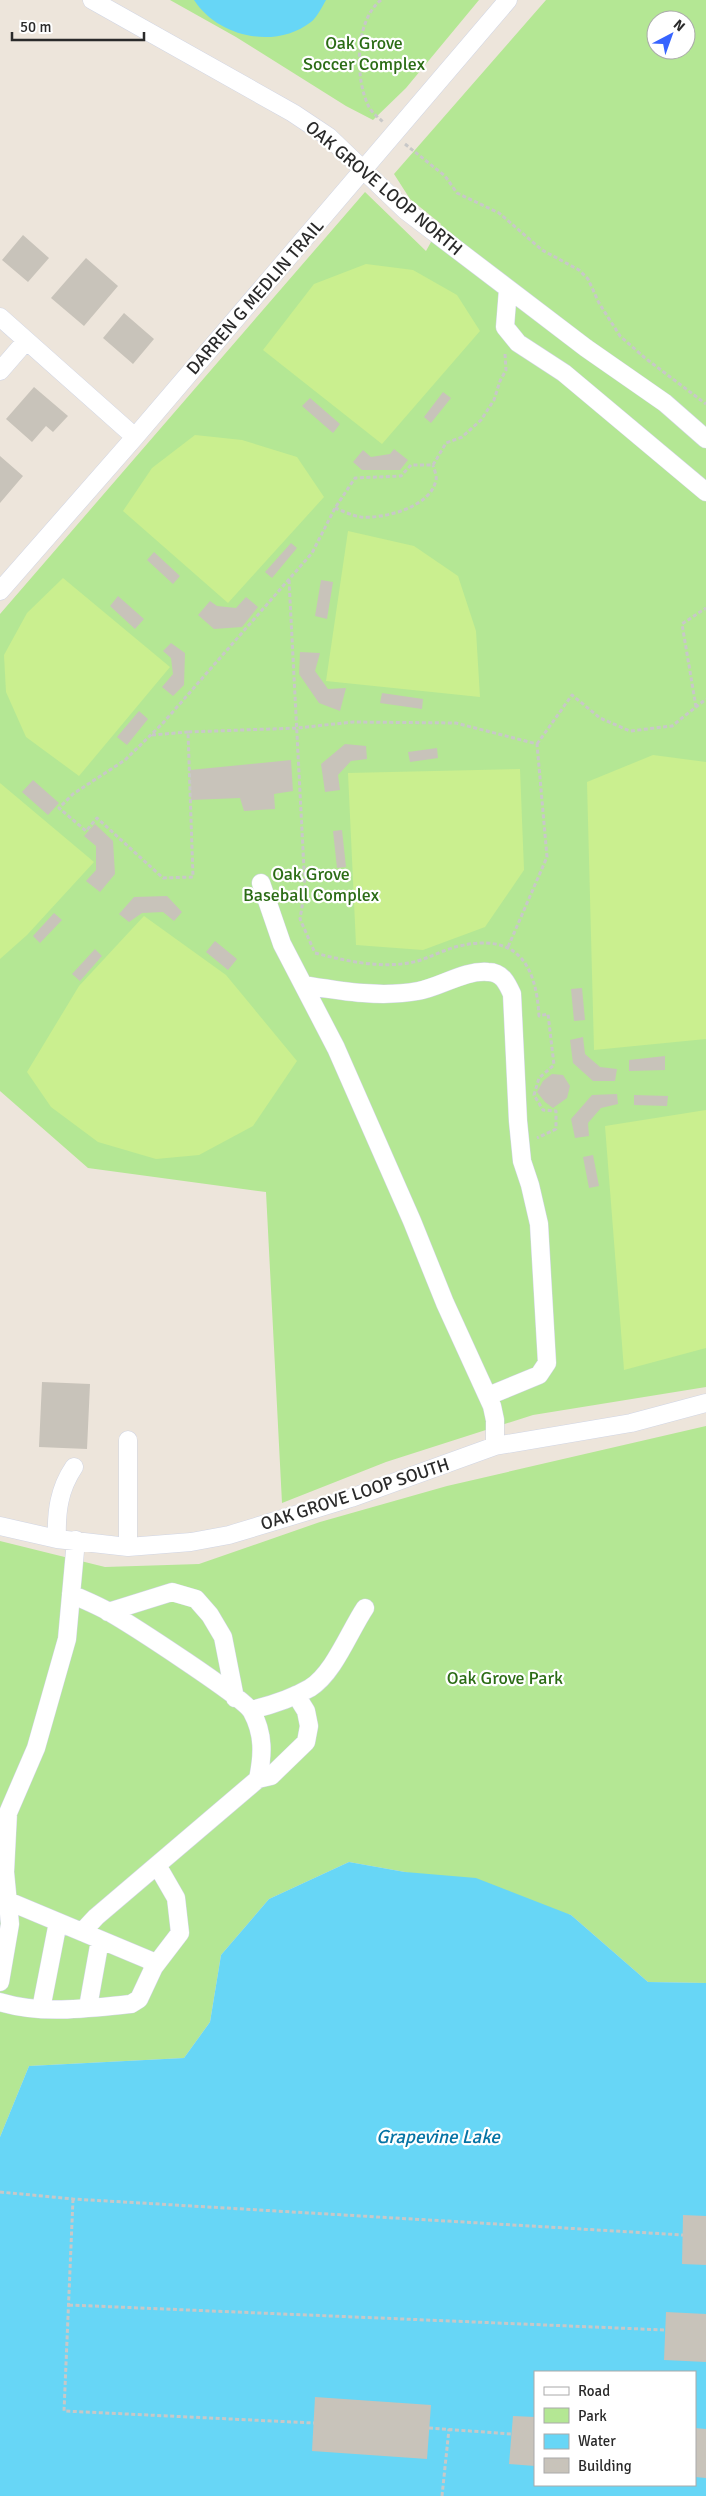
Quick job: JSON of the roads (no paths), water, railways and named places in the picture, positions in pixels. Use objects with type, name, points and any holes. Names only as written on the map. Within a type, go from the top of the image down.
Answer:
[{"type":"street","name":"OAK GROVE LOOP NORTH","points":[[92,0],[294,113],[329,137],[405,210],[586,348],[665,403],[706,439]]},
{"type":"street","name":"DARREN G MEDLIN TRAIL","points":[[0,592],[363,170],[400,139],[508,0]]},
{"type":"street","points":[[508,289],[505,327],[518,343],[564,373],[706,492]]},
{"type":"street","points":[[0,317],[135,437]]},
{"type":"street","points":[[0,371],[26,341]]},
{"type":"street","points":[[261,883],[282,944],[336,1048],[412,1221],[445,1303],[488,1396],[495,1420],[495,1446]]},
{"type":"street","points":[[304,985],[347,992],[386,994],[419,991],[473,973],[490,972],[504,978],[512,994],[518,1122],[522,1161],[530,1185],[538,1224],[547,1363],[539,1375],[488,1396]]},
{"type":"street","name":"OAK GROVE LOOP SOUTH","points":[[0,1526],[56,1538],[128,1547],[191,1542],[229,1535],[351,1498],[495,1446],[631,1423],[706,1403]]},
{"type":"street","points":[[128,1440],[128,1547]]},
{"type":"street","points":[[56,1538],[56,1512],[65,1480],[74,1467]]},
{"type":"street","points":[[1,1973],[6,1911],[3,1871],[4,1813],[38,1739],[67,1639],[76,1540]]},
{"type":"street","points":[[108,1612],[172,1592],[196,1599],[210,1615],[223,1637],[235,1698]]},
{"type":"street","points":[[71,1594],[108,1612],[251,1710],[260,1731],[262,1755],[258,1779]]},
{"type":"street","points":[[251,1710],[282,1702],[311,1687],[335,1661],[350,1631],[365,1608]]},
{"type":"street","points":[[82,1932],[96,1917],[258,1779],[270,1776],[306,1742],[309,1726],[306,1711],[296,1695]]},
{"type":"street","points":[[0,2002],[21,2008],[41,2009],[131,2004],[139,1999],[151,1964],[180,1933],[176,1898],[157,1865]]},
{"type":"street","points":[[6,1911],[58,1922],[151,1964]]},
{"type":"street","points":[[41,2009],[58,1922]]},
{"type":"street","points":[[88,2007],[100,1940]]},
{"type":"water","points":[[194,0],[326,0],[311,22],[297,31],[281,36],[264,37],[232,31],[204,13]]},
{"type":"water","name":"Grapevine Lake","points":[[349,1862],[405,1872],[476,1878],[571,1915],[648,1982],[706,1983],[706,2496],[0,2496],[0,2137],[29,2066],[184,2058],[210,2022],[221,1955],[269,1899]]},
{"type":"park label","name":"Oak Grove Soccer Complex","points":[[364,53]]},
{"type":"park label","name":"Oak Grove Baseball Complex","points":[[311,884]]},
{"type":"park label","name":"Oak Grove Park","points":[[505,1678]]}]
